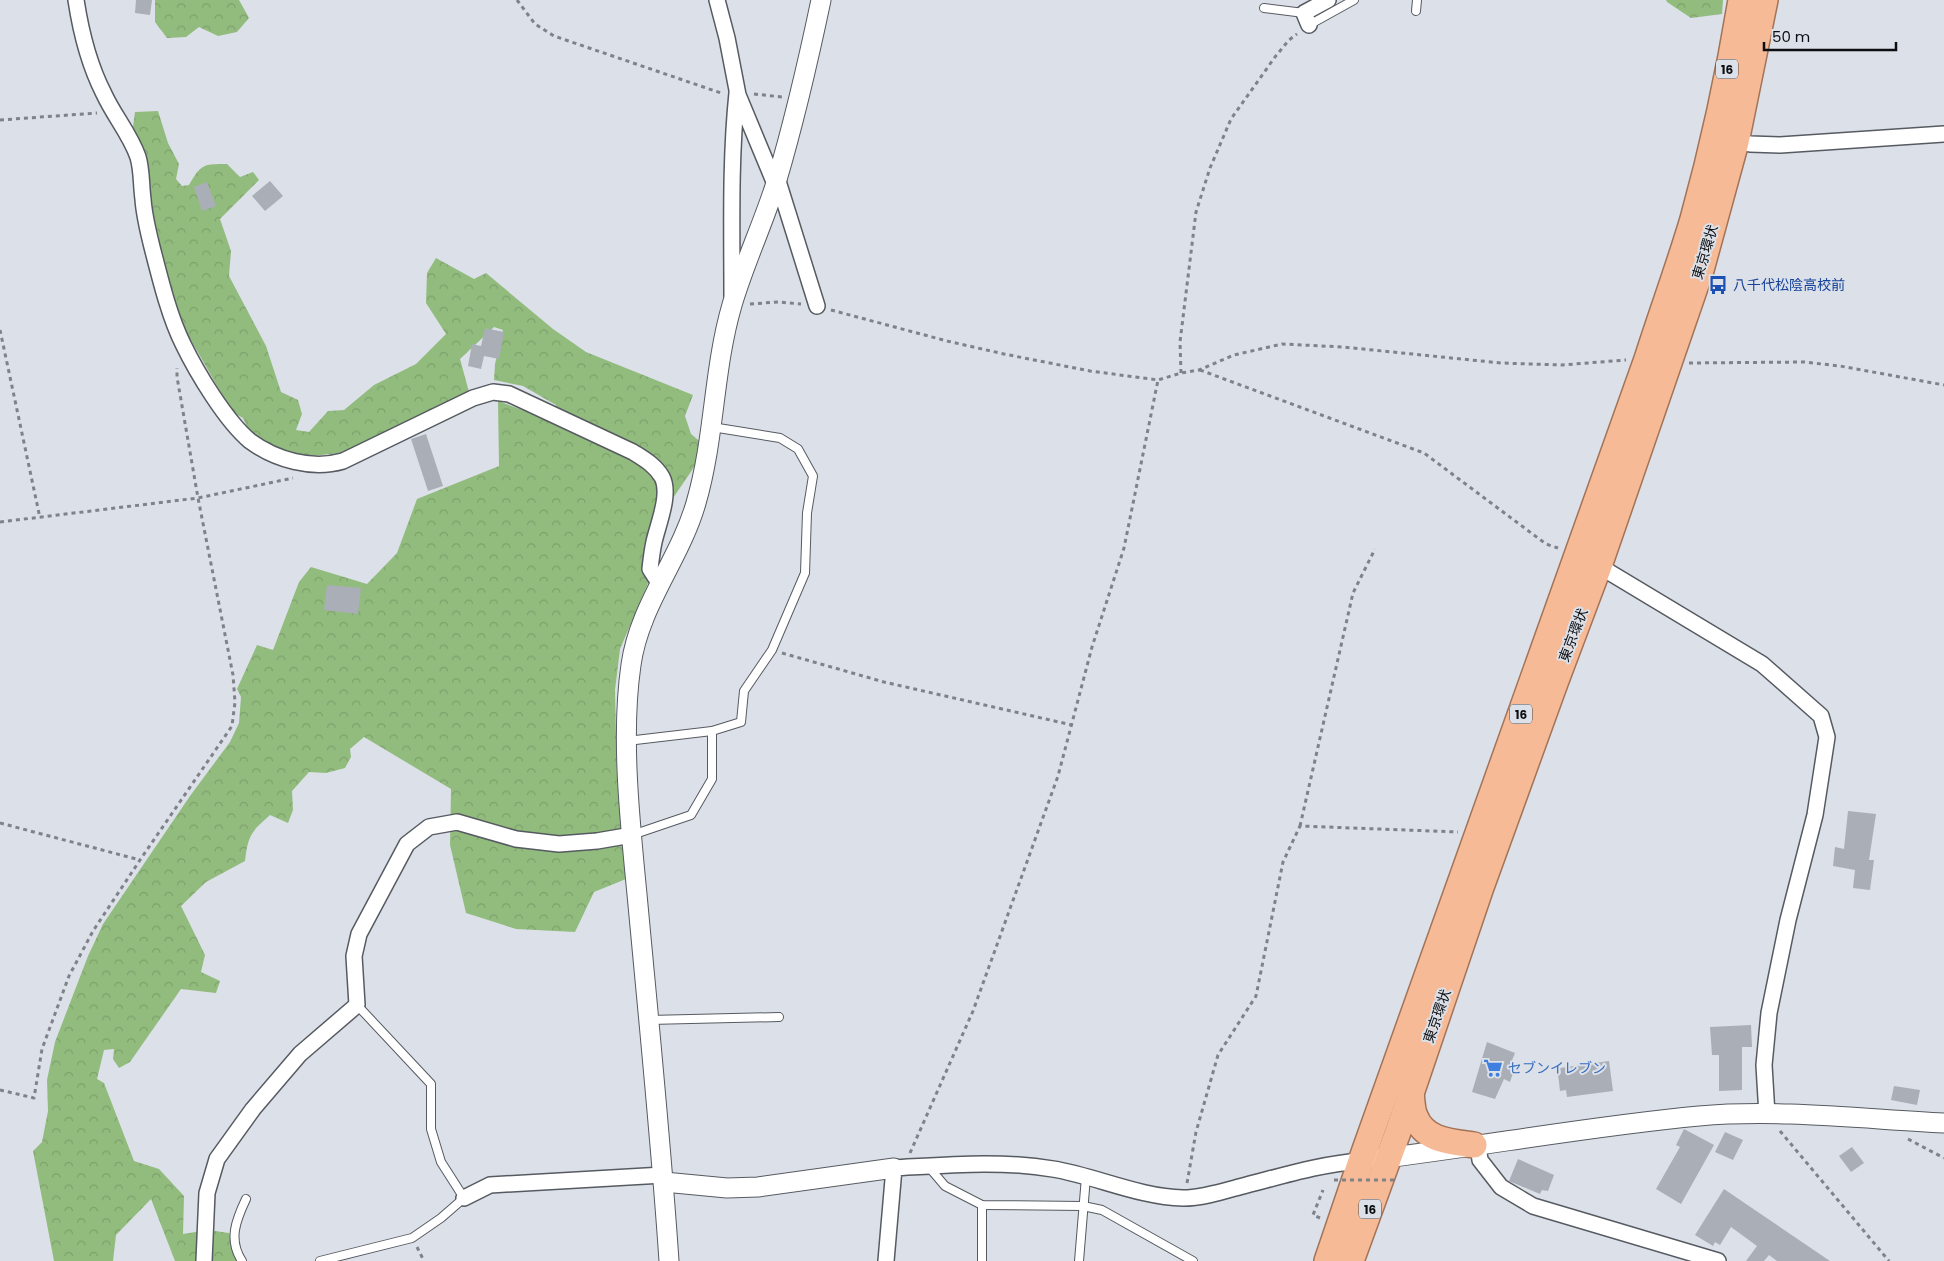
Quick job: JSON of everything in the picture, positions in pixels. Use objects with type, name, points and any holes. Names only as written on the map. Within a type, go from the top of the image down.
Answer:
[{"type":"highway","name":"東京環状","points":[[1725,140],[1741,0]]},
{"type":"highway","name":"東京環状","points":[[1352,1261],[1392,1169],[1411,1093],[1480,890],[1599,566],[1658,360],[1692,219],[1725,140],[1765,0]]},
{"type":"highway","name":"東京環状","points":[[1327,1261],[1578,555],[1658,360]]},
{"type":"highway","points":[[1411,1093],[1414,1116],[1421,1128],[1434,1138],[1476,1145]]},
{"type":"street","points":[[76,0],[90,61],[113,112],[132,142],[138,160],[144,210],[152,246],[183,344],[233,424],[250,441],[292,462],[317,465],[330,464],[343,461],[473,398],[493,392],[509,394],[633,452],[652,464],[663,478],[665,488],[650,569],[659,583]]},
{"type":"street","points":[[717,0],[727,38],[737,95],[776,181],[817,306]]},
{"type":"street","points":[[669,1261],[664,1178],[632,835],[626,722],[630,666],[635,643],[659,583],[681,543],[695,507],[704,474],[721,358],[732,306],[776,181],[800,98],[821,0]]},
{"type":"street","points":[[1307,19],[1328,0]]},
{"type":"street","points":[[732,306],[732,207],[737,95]]},
{"type":"street","points":[[1725,140],[1780,145],[1944,134]]},
{"type":"street","points":[[1578,555],[1762,664],[1821,716],[1827,737],[1815,815],[1788,920],[1769,1013],[1764,1064],[1767,1115]]},
{"type":"street","points":[[204,1261],[207,1193],[217,1159],[253,1109],[300,1054],[357,1005],[354,956],[359,934],[408,844],[429,828],[458,822],[516,839],[559,844],[597,841],[632,835]]},
{"type":"street","points":[[464,1198],[490,1185],[526,1181],[664,1178],[727,1188],[758,1187],[901,1168],[990,1164],[1054,1169],[1161,1196],[1184,1198],[1210,1194],[1325,1165],[1361,1161],[1392,1169],[1476,1145],[1700,1116],[1767,1115],[1944,1123]]},
{"type":"street","points":[[1476,1145],[1480,1160],[1501,1187],[1533,1206],[1718,1261]]},
{"type":"street","points":[[886,1261],[901,1168]]},
{"type":"lane","points":[[1264,8],[1307,19],[1354,0]]},
{"type":"lane","points":[[1416,11],[1417,0]]},
{"type":"lane","points":[[627,741],[712,731],[741,722],[744,691],[772,650],[805,573],[807,513],[813,476],[798,449],[780,438],[712,427]]},
{"type":"lane","points":[[632,835],[691,815],[712,779],[712,731]]},
{"type":"lane","points":[[320,1261],[412,1238],[464,1198],[441,1162],[431,1129],[431,1084],[357,1005]]},
{"type":"lane","points":[[649,1020],[779,1017]]},
{"type":"lane","points":[[928,1166],[944,1186],[982,1205],[1084,1206],[1102,1210],[1193,1261]]},
{"type":"lane","points":[[1079,1261],[1086,1177]]},
{"type":"lane","points":[[242,1261],[236,1252],[233,1238],[236,1219],[246,1199]]},
{"type":"lane","points":[[982,1205],[982,1261]]},
{"type":"path","points":[[517,0],[535,24],[554,36],[737,95],[800,98]]},
{"type":"path","points":[[1181,373],[1180,342],[1196,212],[1210,168],[1231,119],[1253,86],[1307,19]]},
{"type":"path","points":[[0,120],[113,112]]},
{"type":"path","points":[[732,306],[778,302],[817,306],[947,341],[1004,354],[1090,371],[1158,380],[1199,370],[1234,355],[1282,344],[1501,363],[1562,365],[1658,360],[1713,364],[1774,361],[1804,362],[1944,385]]},
{"type":"path","points":[[0,330],[40,518]]},
{"type":"path","points":[[0,1090],[34,1098],[42,1050],[69,976],[93,931],[232,726],[235,702],[233,675],[198,498],[177,377],[177,356],[183,344]]},
{"type":"path","points":[[1199,370],[1424,453],[1546,544],[1578,555]]},
{"type":"path","points":[[901,1168],[973,1011],[1058,776],[1092,647],[1124,548],[1158,380]]},
{"type":"path","points":[[0,522],[198,498],[302,476]]},
{"type":"path","points":[[1184,1198],[1196,1132],[1218,1056],[1256,996],[1284,862],[1300,826],[1353,593],[1375,549]]},
{"type":"path","points":[[772,650],[884,682],[1072,725]]},
{"type":"path","points":[[0,823],[140,860]]},
{"type":"path","points":[[1300,826],[1479,832]]},
{"type":"path","points":[[1767,1115],[1888,1261]]},
{"type":"path","points":[[1334,1180],[1392,1169]]},
{"type":"green space","points":[[155,0],[239,0],[249,18],[237,32],[218,36],[199,27],[186,37],[167,38],[155,22]]},
{"type":"green space","points":[[1666,0],[1723,0],[1722,14],[1691,18]]},
{"type":"green space","points":[[158,111],[168,143],[179,164],[176,179],[182,186],[189,185],[200,169],[213,164],[227,164],[240,177],[253,172],[259,180],[220,219],[231,251],[229,276],[266,346],[281,392],[298,400],[302,414],[296,430],[309,432],[328,411],[344,410],[374,385],[416,364],[446,334],[426,303],[427,273],[436,258],[474,279],[486,273],[553,329],[586,352],[693,395],[685,416],[691,434],[703,444],[699,460],[671,501],[664,533],[647,586],[620,649],[615,690],[617,777],[626,879],[594,892],[575,932],[516,929],[466,913],[450,845],[451,789],[364,737],[350,749],[351,757],[345,768],[326,773],[309,772],[292,791],[293,810],[288,823],[270,815],[258,826],[249,840],[245,861],[206,882],[181,906],[205,955],[201,972],[220,981],[216,993],[181,989],[130,1062],[119,1068],[113,1059],[114,1049],[104,1050],[97,1079],[104,1083],[134,1161],[159,1169],[184,1196],[183,1234],[208,1230],[229,1233],[236,1251],[236,1261],[175,1261],[151,1199],[116,1235],[113,1261],[54,1261],[33,1151],[42,1142],[48,1111],[47,1080],[55,1042],[88,956],[103,924],[190,796],[230,742],[239,723],[241,697],[237,689],[257,645],[273,650],[299,582],[311,567],[367,584],[397,553],[417,499],[499,466],[498,401],[553,421],[556,405],[523,386],[494,380],[495,364],[503,330],[494,327],[460,359],[469,392],[347,451],[290,458],[250,433],[243,418],[232,412],[184,328],[157,241],[149,197],[148,165],[133,127],[135,112]]},
{"type":"building","points":[[136,0],[152,0],[150,15],[135,13]]},
{"type":"building","points":[[270,181],[283,196],[265,211],[252,196]]},
{"type":"building","points":[[207,182],[216,206],[202,211],[194,187]]},
{"type":"building","points":[[485,328],[504,332],[499,359],[484,356],[481,369],[468,366],[472,344],[481,346]]},
{"type":"building","points":[[426,434],[443,486],[428,491],[411,439]]},
{"type":"building","points":[[327,585],[361,588],[358,614],[324,610]]},
{"type":"building","points":[[1848,811],[1876,814],[1869,860],[1874,860],[1870,890],[1853,888],[1855,870],[1833,866],[1835,847],[1844,849]]},
{"type":"building","points":[[1751,1025],[1752,1047],[1742,1047],[1742,1090],[1719,1091],[1719,1055],[1712,1055],[1710,1027]]},
{"type":"building","points":[[1487,1042],[1515,1053],[1510,1065],[1515,1067],[1510,1082],[1504,1079],[1495,1099],[1472,1092]]},
{"type":"building","points":[[1609,1061],[1613,1091],[1567,1097],[1566,1090],[1560,1091],[1558,1074],[1561,1073],[1560,1068]]},
{"type":"building","points":[[1894,1086],[1920,1090],[1917,1105],[1891,1100]]},
{"type":"building","points":[[1684,1129],[1714,1145],[1681,1204],[1656,1189],[1680,1147],[1676,1145]]},
{"type":"building","points":[[1725,1132],[1743,1140],[1733,1160],[1715,1152]]},
{"type":"building","points":[[1852,1147],[1864,1163],[1851,1172],[1839,1156]]},
{"type":"building","points":[[1518,1159],[1554,1175],[1548,1191],[1542,1190],[1540,1194],[1509,1181]]},
{"type":"building","points":[[1724,1189],[1830,1261],[1777,1261],[1769,1255],[1764,1261],[1746,1261],[1757,1246],[1731,1227],[1720,1245],[1715,1242],[1713,1246],[1695,1235]]},
{"type":"place","name":"八千代松陰高校前","points":[[1718,285]]},
{"type":"place","name":"セブンイレブン","points":[[1493,1068]]}]
